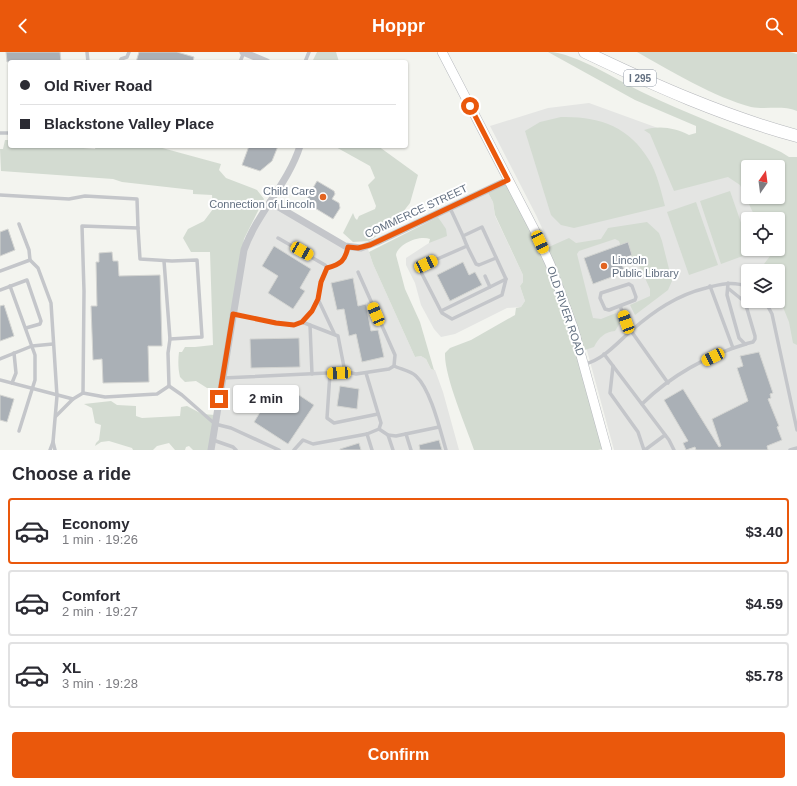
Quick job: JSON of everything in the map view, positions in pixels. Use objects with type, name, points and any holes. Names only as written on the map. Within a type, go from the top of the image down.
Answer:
[{"type":"highway","name":"I 295","points":[[585,52],[695,103],[758,125],[797,136]]},
{"type":"highway","points":[[695,103],[756,131],[797,144]]},
{"type":"main road","name":"OLD RIVER ROAD","points":[[442,52],[553,270],[568,311],[584,364],[607,450]]},
{"type":"street","points":[[244,52],[262,60]]},
{"type":"street","points":[[211,450],[222,378],[246,246],[295,160],[299,148]]},
{"type":"street","name":"COMMERCE STREET","points":[[348,247],[358,248],[370,245],[508,180]]},
{"type":"street","points":[[270,202],[333,240],[348,247]]},
{"type":"lane","points":[[121,60],[128,57],[129,52]]},
{"type":"lane","points":[[0,194],[69,200],[85,196],[138,199],[140,259],[196,260],[202,337],[170,339]]},
{"type":"lane","points":[[450,208],[476,264],[479,265],[496,258]]},
{"type":"lane","points":[[20,224],[29,250],[30,260],[38,268],[50,300],[57,396],[53,442],[50,450]]},
{"type":"lane","points":[[83,393],[84,291],[82,226],[138,228]]},
{"type":"lane","points":[[463,236],[482,227],[506,279],[502,295],[454,319],[445,316],[441,311],[422,274],[423,266],[467,246]]},
{"type":"lane","points":[[278,238],[325,265],[327,268]]},
{"type":"lane","points":[[327,268],[341,264],[345,258],[348,247]]},
{"type":"lane","points":[[0,271],[30,260]]},
{"type":"lane","points":[[164,260],[170,339],[168,353],[169,386]]},
{"type":"lane","points":[[233,314],[276,323],[294,325],[302,322],[312,311],[318,299],[321,282],[327,268]]},
{"type":"lane","points":[[358,272],[395,355],[394,366]]},
{"type":"lane","points":[[485,276],[490,287]]},
{"type":"lane","points":[[441,311],[506,279]]},
{"type":"lane","points":[[0,290],[27,280],[41,321],[40,324],[26,328]]},
{"type":"lane","points":[[584,364],[597,360],[631,331],[667,304],[710,286],[728,283],[741,286]]},
{"type":"lane","points":[[728,283],[729,289],[727,295],[739,338],[747,344]]},
{"type":"lane","points":[[630,284],[636,299],[620,306],[606,310],[600,294],[630,284]]},
{"type":"lane","points":[[10,286],[35,355],[35,380],[19,431]]},
{"type":"lane","points":[[710,286],[733,348]]},
{"type":"lane","points":[[642,404],[668,383],[698,364],[733,348],[753,342],[755,338],[746,303],[729,289]]},
{"type":"lane","points":[[318,299],[334,333],[338,336],[344,367],[348,372]]},
{"type":"lane","points":[[620,306],[631,331],[668,383]]},
{"type":"lane","points":[[769,308],[772,314],[797,430]]},
{"type":"lane","points":[[302,322],[334,333]]},
{"type":"lane","points":[[310,325],[312,374]]},
{"type":"lane","points":[[0,359],[32,346],[53,344]]},
{"type":"lane","points":[[12,384],[16,373],[14,353]]},
{"type":"lane","points":[[604,354],[665,435],[674,450]]},
{"type":"lane","points":[[613,365],[610,393],[638,432],[644,450],[665,435]]},
{"type":"lane","points":[[222,378],[348,372],[356,374],[389,369],[394,366]]},
{"type":"lane","points":[[394,366],[415,375],[420,382],[434,409],[446,450]]},
{"type":"lane","points":[[330,373],[327,418],[334,423],[378,414]]},
{"type":"lane","points":[[294,450],[303,440],[313,444],[367,434],[379,429],[381,423],[366,373]]},
{"type":"lane","points":[[0,380],[73,399]]},
{"type":"lane","points":[[56,416],[73,399],[83,393],[105,397],[157,394],[169,386]]},
{"type":"lane","points":[[169,386],[182,395],[215,424],[231,428],[279,450]]},
{"type":"lane","points":[[379,429],[388,435],[406,434],[439,427]]},
{"type":"lane","points":[[367,434],[372,450]]},
{"type":"lane","points":[[406,434],[411,450]]},
{"type":"lane","points":[[388,435],[393,450]]},
{"type":"lane","points":[[212,440],[233,447],[236,450]]},
{"type":"lane","points":[[53,442],[55,450]]},
{"type":"lane","points":[[790,450],[797,448]]},
{"type":"shaded area","points":[[317,52],[336,52],[338,60],[313,60]]},
{"type":"shaded area","points":[[548,52],[559,53],[584,62],[663,102],[781,152],[789,157],[797,157],[797,345],[793,343],[789,322],[783,308],[785,308],[785,264],[764,264],[770,256],[785,256],[785,212],[753,212],[749,204],[785,204],[785,160],[741,160],[741,187],[728,177],[674,191],[650,134],[644,130],[650,128],[667,128],[689,135],[696,133],[696,126],[635,100]]},
{"type":"shaded area","points":[[637,52],[790,52],[797,54],[797,111],[786,108],[757,108],[737,103],[693,83]]},
{"type":"shaded area","points":[[589,103],[669,132],[739,178],[741,182],[741,204],[756,204],[765,212],[741,212],[741,256],[785,256],[785,249],[797,249],[797,450],[614,450],[579,321],[560,267],[536,215],[490,126],[548,108]]},
{"type":"shaded area","points":[[561,117],[575,117],[600,121],[622,131],[632,139],[641,148],[652,165],[665,206],[574,228],[561,225],[551,215],[525,131],[540,122]]},
{"type":"shaded area","points":[[5,140],[8,140],[8,148],[162,148],[221,164],[219,170],[226,178],[257,190],[264,199],[244,239],[220,389],[207,388],[196,381],[185,382],[180,377],[178,364],[179,352],[182,352],[185,347],[213,345],[210,252],[191,252],[183,238],[188,229],[204,221],[213,209],[212,195],[193,194],[193,190],[122,182],[113,179],[1,171],[0,149],[3,149]]},
{"type":"shaded area","points":[[338,148],[381,148],[418,175],[410,203],[392,226],[369,241],[353,242],[343,233],[353,213],[357,220],[359,216],[375,209],[376,206],[368,185],[375,178],[370,166]]},
{"type":"shaded area","points":[[506,180],[542,250],[569,238],[576,243],[601,239],[608,228],[647,222],[659,233],[662,241],[672,281],[668,290],[635,315],[630,305],[650,296],[650,289],[639,265],[634,264],[633,261],[627,264],[619,241],[615,239],[579,251],[577,254],[593,318],[601,319],[616,313],[620,323],[615,331],[605,334],[600,338],[594,347],[579,352],[605,448],[598,450],[474,450],[456,401],[448,374],[445,353],[450,348],[471,340],[515,315],[516,308],[521,307],[525,301],[520,286],[523,282],[523,275],[495,215],[493,202],[487,191]]},
{"type":"shaded area","points":[[487,191],[493,202],[495,216],[523,275],[523,282],[520,286],[525,301],[521,307],[507,308],[455,334],[441,337],[434,329],[421,305],[415,283],[406,265],[406,258],[429,243],[441,222],[437,215]]},
{"type":"shaded area","points":[[730,191],[741,223],[741,256],[743,256],[721,264],[700,201]]},
{"type":"shaded area","points":[[696,202],[718,265],[689,275],[667,212]]},
{"type":"shaded area","points":[[269,204],[347,249],[367,246],[373,264],[415,357],[421,356],[426,359],[431,369],[435,370],[443,392],[459,450],[209,450],[245,246]]},
{"type":"shaded area","points":[[438,217],[446,229],[447,236],[429,243],[430,239],[415,239],[401,247],[396,255],[405,289],[420,322],[434,370],[431,369],[426,359],[421,356],[415,357],[369,252]]},
{"type":"shaded area","points":[[111,401],[117,405],[136,406],[136,416],[142,418],[180,416],[181,407],[187,406],[202,414],[215,415],[209,450],[193,450],[189,446],[186,447],[185,450],[175,450],[169,443],[157,446],[153,450],[133,450],[132,448],[109,441],[101,442],[95,446],[99,440],[101,425],[95,423],[92,408],[84,404]]},
{"type":"building","points":[[6,52],[60,52],[61,60],[8,60],[7,62]]},
{"type":"building","points":[[139,52],[177,52],[194,57],[193,60],[137,60]]},
{"type":"building","points":[[248,148],[277,148],[272,161],[260,171],[242,165]]},
{"type":"building","points":[[317,181],[334,191],[335,194],[332,199],[339,203],[340,208],[333,219],[305,202]]},
{"type":"building","points":[[8,229],[15,250],[0,256],[0,232]]},
{"type":"building","name":"Lincoln Public Library","points":[[628,242],[632,255],[620,260],[625,272],[593,284],[584,258]]},
{"type":"building","points":[[274,246],[311,269],[300,288],[305,291],[293,309],[268,293],[278,276],[262,266]]},
{"type":"building","points":[[112,252],[113,261],[118,261],[119,276],[160,275],[162,346],[148,346],[149,382],[103,383],[102,359],[93,360],[91,306],[97,306],[96,262],[99,262],[99,253]]},
{"type":"building","points":[[463,262],[469,275],[475,272],[482,285],[450,301],[437,275]]},
{"type":"building","points":[[353,278],[358,306],[366,304],[371,331],[378,330],[384,357],[362,362],[356,334],[349,336],[344,309],[337,310],[331,283]]},
{"type":"building","points":[[4,305],[14,336],[0,341],[0,306]]},
{"type":"building","points":[[299,338],[300,367],[251,368],[250,339]]},
{"type":"building","points":[[759,352],[773,393],[770,394],[771,398],[768,399],[779,426],[777,427],[782,440],[767,446],[768,450],[696,450],[695,447],[686,450],[683,443],[688,441],[664,400],[683,389],[719,447],[721,446],[712,419],[748,401],[737,368],[743,366],[740,356]]},
{"type":"building","points":[[340,386],[359,389],[357,409],[337,406]]},
{"type":"building","points":[[296,393],[314,405],[288,444],[254,422],[271,394],[287,405]]},
{"type":"building","points":[[0,395],[14,399],[7,422],[0,420]]},
{"type":"building","points":[[439,440],[442,450],[420,450],[419,445]]},
{"type":"building","points":[[359,443],[361,450],[340,450],[340,449]]},
{"type":"place","name":"Child Care Connection of Lincoln","points":[[323,197]]},
{"type":"place","name":"Lincoln Public Library","points":[[604,266]]},
{"type":"route","points":[[219,399],[233,314],[276,323],[294,325],[302,322],[312,311],[318,299],[321,282],[326,274],[327,268],[341,264],[345,258],[348,247],[358,248],[370,245],[508,180],[470,106]]}]
